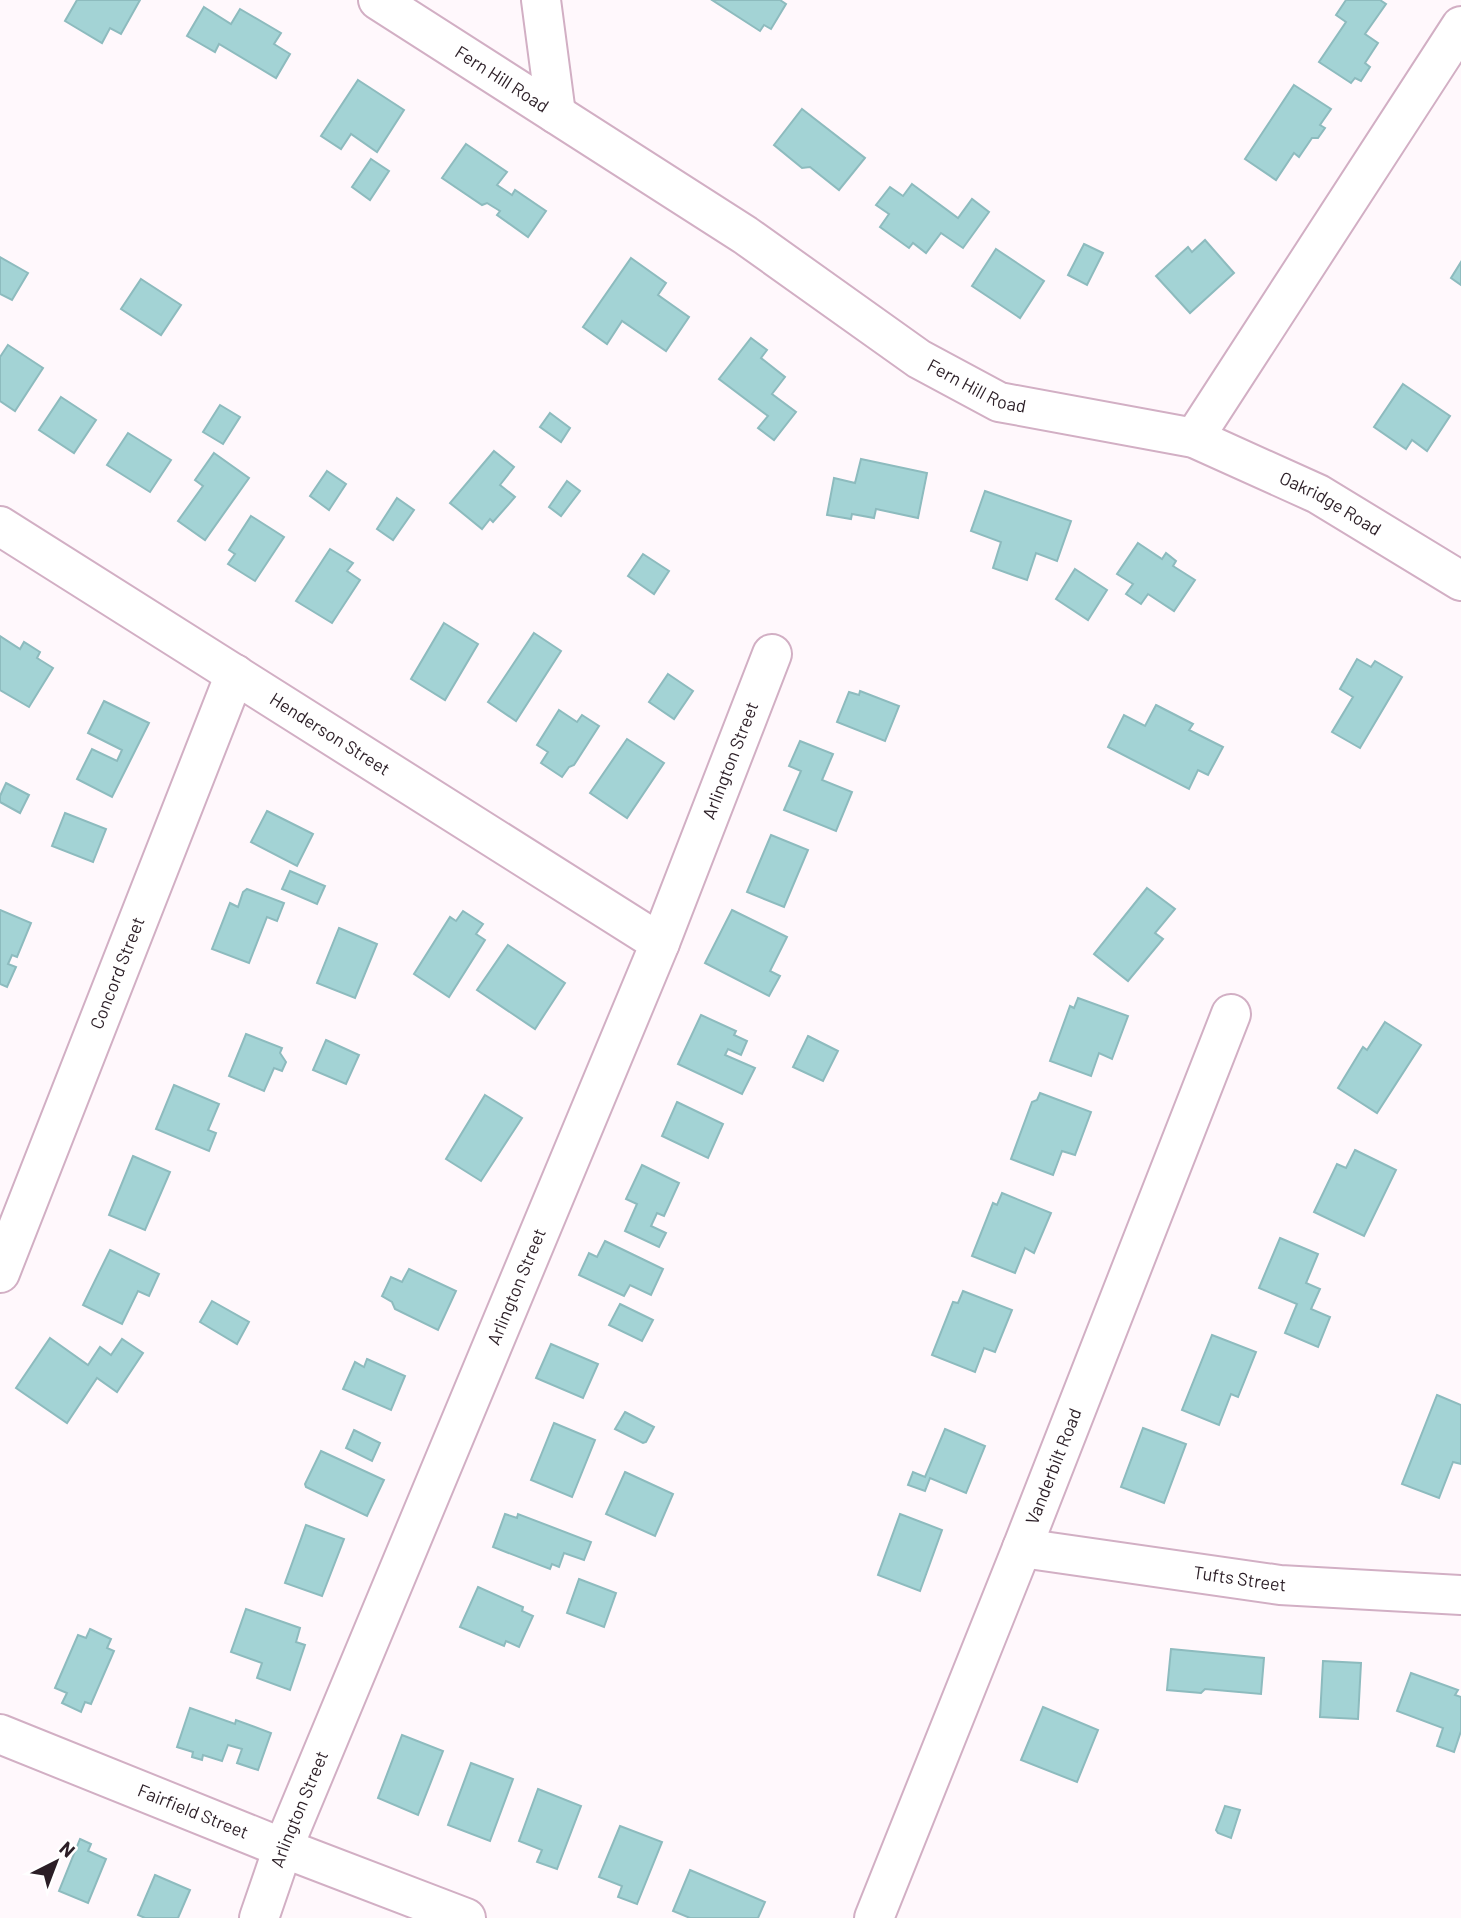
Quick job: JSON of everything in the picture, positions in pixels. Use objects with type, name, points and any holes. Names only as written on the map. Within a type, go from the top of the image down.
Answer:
[{"type":"street","name":"Fern Hill Road","points":[[378,0],[745,235],[919,359],[999,402],[1194,438]]},
{"type":"street","points":[[541,0],[556,114]]},
{"type":"street","points":[[1194,438],[1461,26]]},
{"type":"street","name":"Oakridge Road","points":[[1194,438],[1318,494],[1461,581]]},
{"type":"street","name":"Henderson Street","points":[[0,526],[660,943]]},
{"type":"street","name":"Arlington Street","points":[[259,1918],[283,1848],[660,943],[772,654]]},
{"type":"street","name":"Concord Street","points":[[0,1273],[235,674]]},
{"type":"street","name":"Vanderbilt Road","points":[[874,1918],[1231,1014]]},
{"type":"street","name":"Tufts Street","points":[[1022,1548],[1280,1585],[1461,1595]]},
{"type":"street","name":"Fairfield Street","points":[[0,1734],[466,1918]]},
{"type":"building","points":[[77,0],[140,0],[121,34],[110,28],[102,43],[65,21]]},
{"type":"building","points":[[712,0],[780,0],[786,4],[771,29],[764,25],[760,31]]},
{"type":"building","points":[[1346,0],[1380,0],[1386,4],[1365,34],[1378,43],[1365,63],[1370,67],[1361,81],[1355,78],[1351,83],[1319,62],[1346,22],[1336,15]]},
{"type":"building","points":[[204,7],[231,24],[240,9],[281,33],[274,44],[290,54],[276,78],[219,44],[215,52],[187,36]]},
{"type":"building","points":[[358,80],[404,110],[377,152],[351,134],[341,149],[321,136]]},
{"type":"building","points":[[1294,85],[1331,109],[1320,125],[1325,128],[1318,138],[1312,138],[1299,157],[1294,153],[1276,180],[1245,159]]},
{"type":"building","points":[[802,109],[865,158],[839,190],[810,167],[802,168],[774,145]]},
{"type":"building","points":[[466,144],[507,172],[497,185],[512,195],[515,190],[546,211],[528,237],[497,215],[500,211],[487,203],[482,205],[442,178]]},
{"type":"building","points":[[371,159],[389,171],[370,200],[352,187]]},
{"type":"building","points":[[912,184],[958,218],[972,199],[989,212],[963,248],[941,233],[926,253],[913,243],[909,248],[880,227],[889,214],[876,205],[890,187],[903,196]]},
{"type":"building","points":[[1205,240],[1234,273],[1190,313],[1156,276],[1188,247],[1192,252]]},
{"type":"building","points":[[1084,244],[1103,253],[1087,285],[1068,275]]},
{"type":"building","points":[[996,249],[1044,281],[1020,318],[972,286]]},
{"type":"building","points":[[0,257],[28,273],[12,300],[0,294]]},
{"type":"building","points":[[631,258],[666,283],[658,295],[689,317],[666,351],[622,321],[607,344],[583,327]]},
{"type":"building","points":[[1461,262],[1461,285],[1451,278]]},
{"type":"building","points":[[141,279],[181,305],[161,335],[121,309]]},
{"type":"building","points":[[751,338],[767,350],[761,358],[785,377],[772,394],[796,412],[774,440],[758,428],[768,416],[719,379]]},
{"type":"building","points":[[8,345],[43,368],[15,411],[0,401],[0,357]]},
{"type":"building","points":[[1403,384],[1450,416],[1427,451],[1412,440],[1406,449],[1374,427]]},
{"type":"building","points":[[61,397],[96,420],[74,453],[39,430]]},
{"type":"building","points":[[220,405],[240,417],[223,444],[203,432]]},
{"type":"building","points":[[550,413],[570,428],[561,442],[540,427]]},
{"type":"building","points":[[128,433],[171,460],[150,492],[107,465]]},
{"type":"building","points":[[494,451],[514,467],[500,485],[515,497],[493,522],[490,519],[482,529],[450,503]]},
{"type":"building","points":[[214,453],[249,478],[205,540],[178,521],[203,486],[195,480]]},
{"type":"building","points":[[861,459],[927,473],[918,518],[876,509],[874,518],[852,514],[851,519],[827,515],[834,478],[855,483]]},
{"type":"building","points":[[327,471],[346,484],[329,510],[310,496]]},
{"type":"building","points":[[567,481],[580,491],[561,516],[549,507]]},
{"type":"building","points":[[985,491],[1071,521],[1057,561],[1036,553],[1027,580],[993,568],[1001,542],[971,531]]},
{"type":"building","points":[[397,498],[414,510],[393,540],[377,529]]},
{"type":"building","points":[[251,516],[284,537],[255,581],[228,564],[235,554],[229,550]]},
{"type":"building","points":[[1138,543],[1162,559],[1166,553],[1176,561],[1173,566],[1195,580],[1174,611],[1148,594],[1141,604],[1126,594],[1133,584],[1117,574]]},
{"type":"building","points":[[330,549],[353,563],[347,571],[360,580],[332,623],[296,601]]},
{"type":"building","points":[[643,554],[669,571],[654,594],[628,576]]},
{"type":"building","points":[[1075,569],[1107,590],[1088,620],[1056,599]]},
{"type":"building","points":[[444,623],[478,644],[445,700],[411,679]]},
{"type":"building","points":[[534,633],[561,651],[516,721],[488,702]]},
{"type":"building","points":[[0,636],[20,649],[24,642],[40,652],[37,658],[53,668],[29,707],[0,690]]},
{"type":"building","points":[[1357,659],[1371,667],[1375,661],[1402,677],[1360,748],[1332,732],[1353,697],[1340,689]]},
{"type":"building","points":[[668,674],[693,691],[674,719],[649,702]]},
{"type":"building","points":[[860,691],[899,706],[885,741],[837,722],[849,692],[859,695]]},
{"type":"building","points":[[104,701],[149,723],[112,797],[77,779],[92,749],[117,761],[122,750],[88,733]]},
{"type":"building","points":[[1156,705],[1193,724],[1189,730],[1223,747],[1208,775],[1198,770],[1189,789],[1108,747],[1124,715],[1145,726]]},
{"type":"building","points":[[559,710],[577,722],[582,715],[599,726],[574,765],[569,767],[562,777],[541,763],[548,752],[537,745]]},
{"type":"building","points":[[627,739],[664,763],[627,818],[590,793]]},
{"type":"building","points":[[800,741],[833,754],[822,780],[852,792],[836,831],[784,810],[801,771],[789,766]]},
{"type":"building","points":[[6,783],[29,795],[20,813],[0,802]]},
{"type":"building","points":[[267,811],[313,834],[297,866],[251,842]]},
{"type":"building","points":[[65,813],[106,829],[93,862],[52,846]]},
{"type":"building","points":[[771,835],[808,850],[784,907],[747,892]]},
{"type":"building","points":[[290,871],[325,886],[317,904],[282,889]]},
{"type":"building","points":[[1147,888],[1175,909],[1155,933],[1163,939],[1128,981],[1094,954]]},
{"type":"building","points":[[247,889],[284,903],[277,921],[267,917],[249,963],[212,949],[230,903],[238,907],[243,892]]},
{"type":"building","points":[[0,910],[31,923],[17,957],[12,955],[8,964],[16,967],[7,987],[0,984]]},
{"type":"building","points":[[732,910],[787,937],[770,971],[780,976],[769,996],[705,963]]},
{"type":"building","points":[[463,911],[483,924],[476,934],[485,940],[449,997],[414,974],[450,917],[456,921]]},
{"type":"building","points":[[339,928],[377,944],[355,998],[317,983]]},
{"type":"building","points":[[508,945],[565,983],[535,1029],[477,990]]},
{"type":"building","points":[[1078,998],[1128,1016],[1112,1059],[1099,1053],[1091,1076],[1050,1061],[1070,1006],[1074,1008]]},
{"type":"building","points":[[701,1015],[736,1031],[734,1035],[747,1041],[741,1055],[728,1049],[725,1055],[755,1068],[742,1094],[678,1064]]},
{"type":"building","points":[[1385,1022],[1421,1045],[1377,1113],[1338,1088],[1363,1047],[1367,1050]]},
{"type":"building","points":[[246,1034],[282,1048],[280,1053],[286,1062],[282,1071],[274,1068],[264,1091],[229,1076]]},
{"type":"building","points":[[808,1036],[838,1051],[823,1081],[793,1067]]},
{"type":"building","points":[[326,1040],[359,1055],[346,1084],[313,1070]]},
{"type":"building","points":[[174,1085],[219,1104],[208,1130],[216,1133],[209,1151],[156,1129]]},
{"type":"building","points":[[1040,1093],[1091,1112],[1075,1155],[1062,1151],[1053,1175],[1011,1159],[1032,1102],[1037,1100]]},
{"type":"building","points":[[485,1095],[522,1118],[481,1181],[446,1159]]},
{"type":"building","points":[[677,1102],[723,1124],[708,1158],[662,1136]]},
{"type":"building","points":[[1355,1150],[1396,1170],[1364,1236],[1314,1212],[1337,1164],[1346,1168]]},
{"type":"building","points":[[133,1156],[170,1172],[145,1230],[109,1215]]},
{"type":"building","points":[[642,1165],[679,1183],[664,1216],[657,1213],[651,1226],[666,1233],[659,1247],[625,1231],[637,1204],[626,1199]]},
{"type":"building","points":[[1002,1193],[1051,1213],[1034,1253],[1025,1248],[1015,1273],[972,1256],[993,1203],[997,1205]]},
{"type":"building","points":[[1280,1238],[1318,1254],[1306,1283],[1320,1289],[1311,1309],[1330,1317],[1318,1347],[1285,1333],[1297,1304],[1259,1288]]},
{"type":"building","points":[[605,1241],[663,1269],[651,1295],[630,1285],[624,1296],[579,1275],[589,1253],[597,1257]]},
{"type":"building","points":[[110,1250],[159,1274],[149,1296],[138,1291],[122,1324],[83,1305]]},
{"type":"building","points":[[409,1269],[456,1291],[438,1330],[395,1309],[392,1302],[382,1296],[391,1277],[402,1282]]},
{"type":"building","points":[[963,1291],[1012,1310],[995,1352],[984,1348],[975,1372],[932,1355],[953,1302],[958,1303]]},
{"type":"building","points":[[212,1301],[249,1322],[237,1344],[200,1322]]},
{"type":"building","points":[[620,1304],[653,1320],[642,1341],[609,1325]]},
{"type":"building","points":[[1212,1335],[1256,1352],[1238,1397],[1231,1394],[1219,1425],[1182,1410]]},
{"type":"building","points":[[50,1338],[88,1365],[100,1347],[111,1355],[122,1339],[143,1353],[117,1392],[97,1378],[67,1423],[16,1388]]},
{"type":"building","points":[[551,1344],[598,1364],[583,1398],[536,1378]]},
{"type":"building","points":[[367,1359],[405,1376],[391,1410],[343,1389],[355,1362],[364,1367]]},
{"type":"building","points":[[1437,1395],[1461,1405],[1461,1464],[1453,1462],[1439,1498],[1402,1484]]},
{"type":"building","points":[[625,1412],[654,1427],[646,1442],[615,1429]]},
{"type":"building","points":[[554,1423],[595,1440],[572,1497],[531,1480]]},
{"type":"building","points":[[1143,1428],[1186,1444],[1164,1503],[1121,1487]]},
{"type":"building","points":[[945,1429],[985,1446],[966,1493],[930,1478],[925,1491],[908,1485],[913,1472],[925,1477]]},
{"type":"building","points":[[354,1430],[380,1443],[372,1461],[346,1448]]},
{"type":"building","points":[[321,1451],[384,1480],[367,1516],[306,1487]]},
{"type":"building","points":[[625,1472],[673,1494],[655,1536],[606,1514]]},
{"type":"building","points":[[505,1514],[517,1518],[518,1514],[591,1542],[584,1560],[564,1553],[559,1567],[552,1564],[550,1569],[493,1547]]},
{"type":"building","points":[[900,1514],[942,1530],[920,1591],[878,1575]]},
{"type":"building","points":[[306,1525],[344,1539],[322,1596],[285,1583]]},
{"type":"building","points":[[579,1579],[616,1593],[604,1627],[567,1613]]},
{"type":"building","points":[[478,1587],[523,1607],[522,1611],[533,1616],[519,1647],[506,1641],[504,1646],[460,1627]]},
{"type":"building","points":[[246,1609],[300,1628],[296,1642],[305,1645],[290,1690],[257,1678],[262,1663],[231,1652]]},
{"type":"building","points":[[90,1629],[111,1639],[107,1648],[114,1651],[91,1704],[85,1702],[81,1712],[62,1703],[67,1693],[55,1688],[78,1635],[86,1638]]},
{"type":"building","points":[[1171,1649],[1264,1658],[1261,1694],[1205,1689],[1201,1693],[1167,1690]]},
{"type":"building","points":[[1323,1661],[1361,1663],[1358,1719],[1320,1717]]},
{"type":"building","points":[[1411,1673],[1458,1690],[1455,1695],[1461,1697],[1461,1731],[1454,1752],[1437,1746],[1443,1728],[1397,1711]]},
{"type":"building","points":[[1043,1707],[1098,1730],[1077,1782],[1021,1760]]},
{"type":"building","points":[[190,1708],[271,1733],[258,1770],[237,1763],[242,1749],[228,1745],[222,1761],[203,1755],[202,1760],[192,1757],[193,1752],[177,1747]]},
{"type":"building","points":[[402,1735],[443,1751],[418,1815],[378,1798]]},
{"type":"building","points":[[471,1763],[513,1779],[490,1841],[448,1825]]},
{"type":"building","points":[[538,1789],[581,1806],[557,1869],[537,1862],[542,1850],[519,1841]]},
{"type":"building","points":[[1225,1806],[1240,1810],[1231,1838],[1216,1830]]},
{"type":"building","points":[[620,1826],[662,1842],[637,1904],[618,1897],[622,1886],[599,1877]]},
{"type":"building","points":[[80,1839],[91,1844],[88,1851],[106,1859],[88,1903],[59,1891]]},
{"type":"building","points":[[690,1870],[765,1902],[758,1918],[690,1918],[673,1911]]},
{"type":"building","points":[[155,1875],[190,1890],[178,1918],[145,1918],[138,1915]]}]
